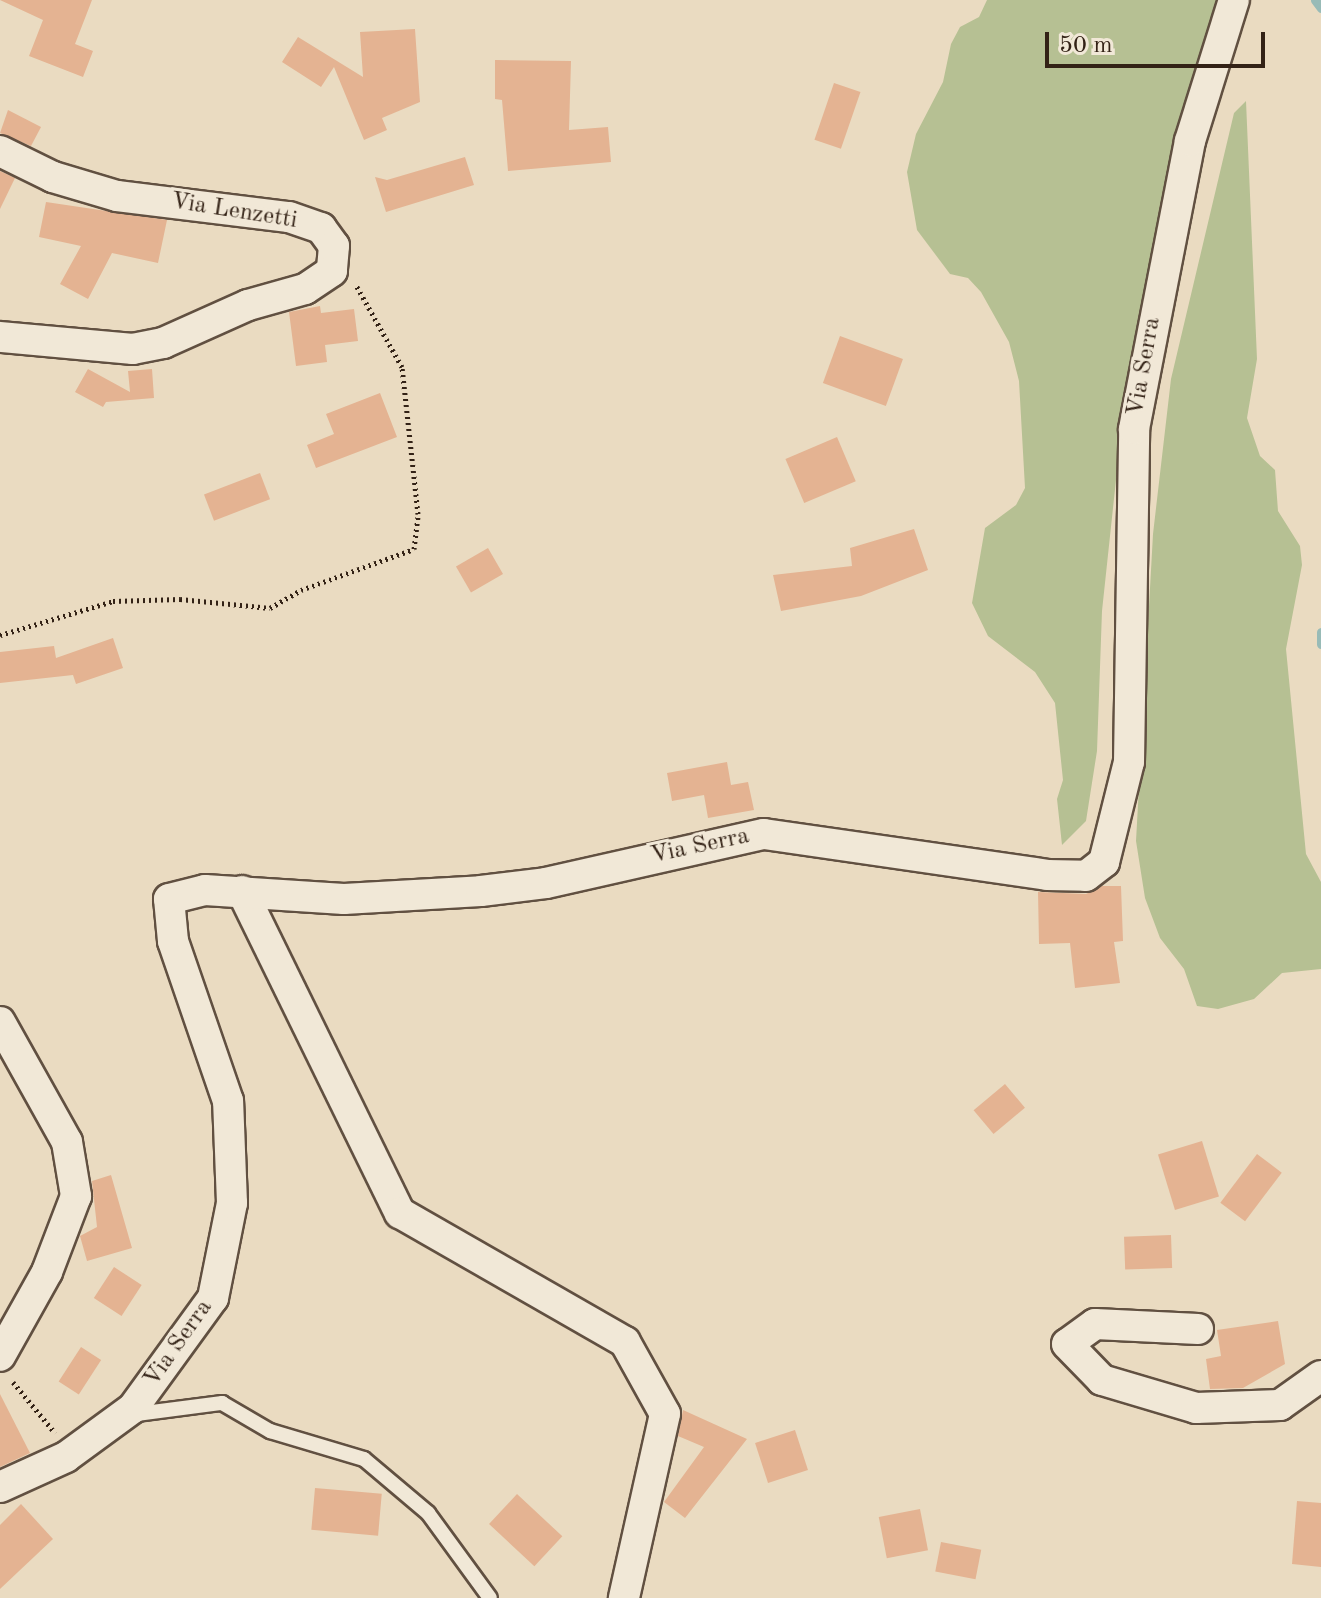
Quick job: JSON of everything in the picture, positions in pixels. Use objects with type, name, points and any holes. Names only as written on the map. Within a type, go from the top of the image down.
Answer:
[{"type":"street","name":"Via Serra","points":[[0,1487],[66,1457],[125,1415],[213,1298],[232,1203],[228,1101],[173,941],[169,899],[181,892],[242,891],[344,899],[481,891],[546,883],[764,834],[1047,875],[1086,876],[1104,862],[1129,762],[1134,429],[1190,141],[1234,0]]},
{"type":"street","name":"Via Lenzetti","points":[[0,151],[53,177],[117,196],[289,217],[321,228],[334,246]]},
{"type":"street","points":[[0,337],[133,349],[163,343],[248,305],[305,289],[332,271],[334,246]]},
{"type":"street","points":[[242,891],[400,1213],[625,1342],[665,1414],[624,1598]]},
{"type":"street","points":[[0,1022],[67,1142],[76,1196],[5,1368]]},
{"type":"street","points":[[1198,1329],[1095,1324],[1067,1344],[1102,1380],[1196,1408],[1280,1405],[1321,1376]]},
{"type":"lane","points":[[125,1415],[222,1403],[270,1431],[364,1459],[428,1513],[490,1598]]},
{"type":"path","points":[[0,635],[113,601],[180,599],[270,608],[301,590],[414,549],[418,514],[402,367],[334,246]]},
{"type":"path","points":[[5,1368],[56,1434]]},
{"type":"green space","points":[[987,0],[1225,0],[1124,405],[1102,611],[1097,751],[1086,821],[1062,845],[1057,799],[1063,780],[1055,703],[1035,672],[988,636],[972,603],[985,528],[1016,505],[1025,488],[1019,381],[1009,342],[981,292],[968,278],[950,274],[917,230],[907,172],[916,134],[943,82],[951,44],[960,27],[979,17]]},
{"type":"green space","points":[[1246,101],[1257,359],[1247,418],[1260,456],[1275,470],[1278,511],[1300,546],[1302,565],[1286,649],[1306,854],[1321,882],[1321,969],[1282,973],[1254,999],[1218,1009],[1197,1006],[1184,969],[1160,938],[1145,898],[1136,841],[1153,534],[1171,379],[1234,113]]},
{"type":"building","points":[[0,0],[92,0],[75,44],[93,51],[83,77],[29,56],[43,20]]},
{"type":"building","points":[[415,29],[420,102],[382,118],[387,130],[364,140],[334,67],[321,87],[282,62],[298,37],[363,77],[360,32]]},
{"type":"building","points":[[495,60],[571,61],[569,130],[608,127],[611,162],[508,171],[502,100],[495,99]]},
{"type":"building","points":[[834,83],[860,92],[841,149],[814,140]]},
{"type":"building","points":[[8,110],[41,127],[31,146],[0,133]]},
{"type":"building","points":[[465,157],[474,185],[386,212],[375,177],[387,180]]},
{"type":"building","points":[[0,171],[15,178],[0,209]]},
{"type":"building","points":[[46,202],[167,220],[158,263],[112,253],[88,299],[60,284],[81,246],[39,237]]},
{"type":"building","points":[[320,306],[321,313],[354,309],[358,341],[325,345],[327,362],[296,366],[289,312]]},
{"type":"building","points":[[840,336],[903,359],[886,406],[823,383]]},
{"type":"building","points":[[88,369],[130,392],[128,371],[152,369],[154,398],[106,402],[103,407],[75,392]]},
{"type":"building","points":[[380,393],[397,437],[316,468],[307,445],[334,434],[326,414]]},
{"type":"building","points":[[837,437],[856,481],[804,503],[785,459]]},
{"type":"building","points":[[260,473],[270,499],[214,521],[204,495]]},
{"type":"building","points":[[914,529],[928,570],[861,596],[781,611],[773,575],[852,566],[850,548]]},
{"type":"building","points":[[488,548],[503,574],[471,592],[456,566]]},
{"type":"building","points":[[113,638],[123,668],[76,684],[73,675],[0,683],[0,652],[54,646],[56,658]]},
{"type":"building","points":[[727,762],[731,785],[748,782],[754,810],[708,818],[704,795],[672,801],[667,773]]},
{"type":"building","points":[[1102,886],[1121,886],[1123,941],[1114,942],[1120,983],[1075,988],[1070,943],[1039,944],[1038,892],[1086,894]]},
{"type":"building","points":[[1005,1084],[1025,1108],[994,1134],[974,1110]]},
{"type":"building","points":[[1202,1141],[1219,1196],[1175,1210],[1158,1154]]},
{"type":"building","points":[[1257,1154],[1282,1173],[1245,1221],[1220,1203]]},
{"type":"building","points":[[111,1175],[132,1248],[87,1261],[80,1236],[97,1227],[92,1181]]},
{"type":"building","points":[[1171,1235],[1172,1268],[1125,1270],[1124,1237]]},
{"type":"building","points":[[114,1267],[142,1285],[122,1316],[94,1298]]},
{"type":"building","points":[[1278,1321],[1285,1364],[1243,1388],[1210,1389],[1206,1359],[1221,1356],[1217,1330]]},
{"type":"building","points":[[81,1347],[101,1360],[79,1394],[59,1381]]},
{"type":"building","points":[[0,1394],[30,1453],[0,1467]]},
{"type":"building","points":[[683,1410],[747,1439],[685,1518],[664,1502],[704,1447],[678,1436]]},
{"type":"building","points":[[795,1430],[808,1470],[768,1483],[755,1443]]},
{"type":"building","points":[[315,1488],[382,1494],[378,1536],[311,1530]]},
{"type":"building","points":[[517,1494],[562,1536],[534,1566],[489,1524]]},
{"type":"building","points":[[1297,1501],[1321,1503],[1321,1567],[1292,1564]]},
{"type":"building","points":[[21,1504],[53,1539],[0,1589],[0,1525]]},
{"type":"building","points":[[920,1509],[928,1550],[887,1558],[879,1517]]},
{"type":"building","points":[[941,1542],[981,1550],[976,1579],[935,1571]]},
{"type":"waterway","points":[[1315,0],[1321,8]]},
{"type":"waterway","points":[[1321,632],[1321,644]]}]
